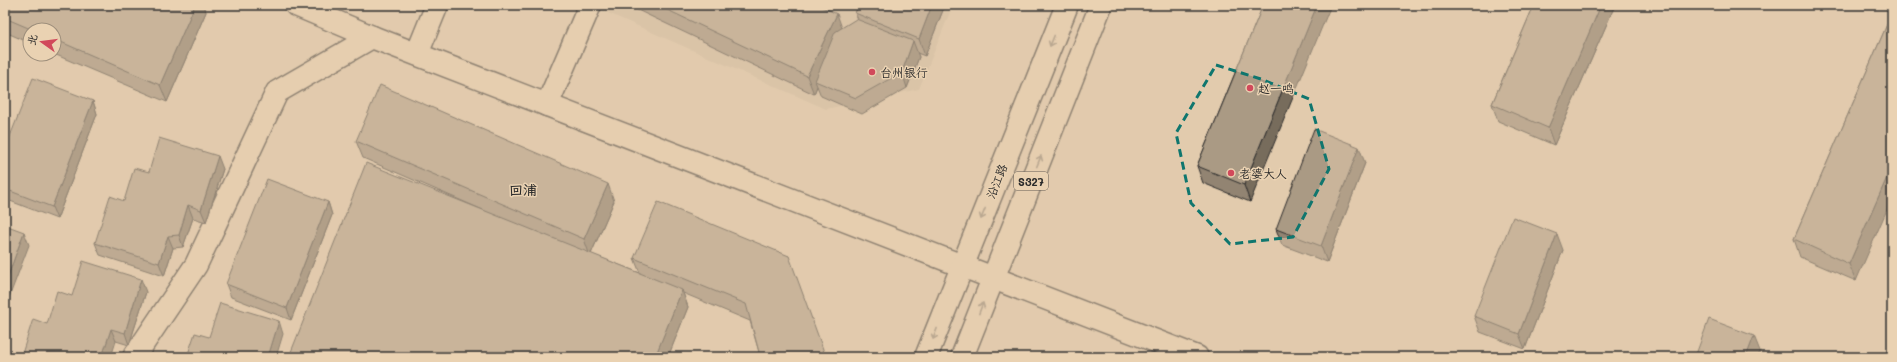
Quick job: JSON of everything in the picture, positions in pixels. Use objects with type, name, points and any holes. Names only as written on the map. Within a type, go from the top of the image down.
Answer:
[{"type":"street","points":[[296,5],[372,37],[962,265],[992,279],[1197,357]]},
{"type":"street","points":[[417,54],[437,5]]},
{"type":"street","points":[[547,104],[590,5]]},
{"type":"street","name":"沿江路","points":[[926,357],[1067,5]]},
{"type":"street","name":"S327","points":[[962,357],[1100,5]]},
{"type":"street","points":[[134,357],[196,265],[277,92],[372,37]]},
{"type":"highlighted area","points":[[1216,65],[1261,79],[1309,99],[1329,169],[1293,237],[1230,244],[1191,203],[1176,133]]},
{"type":"shaded area","points":[[590,5],[953,5],[919,89],[826,109]]},
{"type":"building","points":[[5,5],[195,5],[160,85],[62,42],[62,22],[22,22],[22,25],[5,18]]},
{"type":"building","points":[[657,5],[818,5],[837,14],[807,76]]},
{"type":"building","points":[[859,5],[932,5],[919,39],[855,13]]},
{"type":"building","points":[[1263,5],[1317,5],[1244,185],[1197,166]]},
{"type":"building","points":[[1534,5],[1601,5],[1548,128],[1492,104]]},
{"type":"building","points":[[1892,13],[1892,166],[1849,264],[1794,239]]},
{"type":"building","name":"台州银行","points":[[856,19],[913,41],[902,72],[856,98],[815,81],[835,32]]},
{"type":"building","points":[[33,78],[93,101],[52,207],[5,189],[5,149]]},
{"type":"building","points":[[380,85],[608,184],[584,239],[356,141]]},
{"type":"building","points":[[1314,129],[1359,147],[1321,246],[1276,229]]},
{"type":"building","points":[[159,138],[218,156],[201,210],[188,205],[179,235],[168,236],[159,263],[95,243],[110,196],[124,201],[134,168],[149,172]]},
{"type":"building","points":[[366,163],[682,290],[655,357],[608,357],[600,354],[598,357],[289,357]]},
{"type":"building","points":[[267,179],[328,202],[287,308],[226,284]]},
{"type":"building","points":[[658,202],[789,256],[824,352],[822,357],[757,357],[759,352],[746,304],[634,258]]},
{"type":"building","points":[[1513,217],[1557,234],[1519,334],[1474,316]]},
{"type":"building","points":[[5,225],[24,232],[5,284]]},
{"type":"building","points":[[83,261],[141,279],[125,333],[111,329],[102,357],[21,357],[33,319],[47,324],[57,291],[72,296]]},
{"type":"building","points":[[220,303],[279,321],[268,357],[187,357],[195,333],[209,337]]},
{"type":"building","points":[[1709,319],[1754,336],[1746,357],[1695,357]]},
{"type":"place","name":"台州银行","points":[[872,72]]},
{"type":"place","name":"赵一鸣","points":[[1250,88]]},
{"type":"place","name":"老婆大人","points":[[1231,173]]},
{"type":"district","name":"回浦","points":[[523,189]]}]
